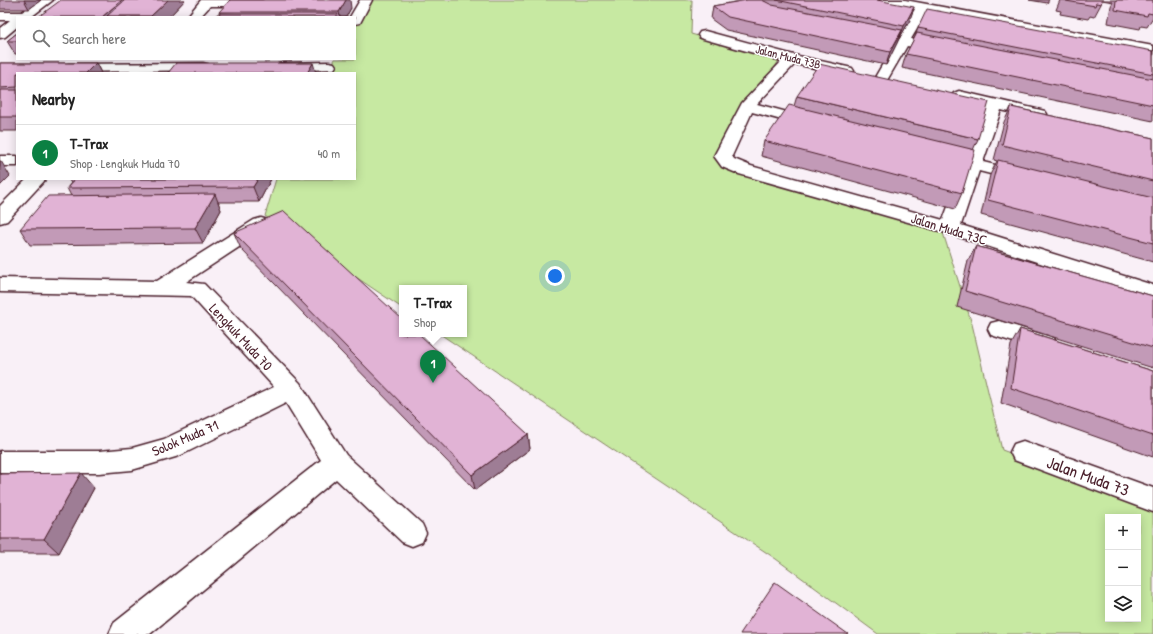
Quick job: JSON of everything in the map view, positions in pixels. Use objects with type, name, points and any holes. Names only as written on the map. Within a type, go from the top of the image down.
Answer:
[{"type":"street","points":[[24,16],[47,0]]},
{"type":"street","points":[[356,18],[366,0]]},
{"type":"street","points":[[885,0],[1153,50]]},
{"type":"street","points":[[194,16],[207,1],[269,2]]},
{"type":"street","points":[[881,79],[923,7]]},
{"type":"street","points":[[0,16],[16,18]]},
{"type":"street","points":[[0,34],[16,22]]},
{"type":"street","points":[[858,32],[958,52]]},
{"type":"street","name":"Jalan Muda 73B","points":[[705,35],[792,59],[896,82]]},
{"type":"street","points":[[792,59],[747,106],[830,127]]},
{"type":"street","points":[[61,65],[218,67]]},
{"type":"street","points":[[266,67],[329,66]]},
{"type":"street","points":[[942,92],[1055,118]]},
{"type":"street","points":[[950,228],[994,104]]},
{"type":"street","name":"Jalan Muda 73C","points":[[747,106],[723,156],[728,163],[744,170],[950,228],[1153,292]]},
{"type":"street","points":[[928,153],[1040,182]]},
{"type":"street","points":[[0,161],[16,161]]},
{"type":"street","points":[[0,217],[35,180]]},
{"type":"street","points":[[163,287],[263,222]]},
{"type":"street","name":"Lengkuk Muda 70","points":[[0,285],[163,287],[197,289],[291,390],[337,463],[412,533]]},
{"type":"street","points":[[999,329],[1065,350]]},
{"type":"street","name":"Solok Muda 71","points":[[0,462],[99,462],[132,458],[170,448],[291,390]]},
{"type":"street","name":"Jalan Muda 73","points":[[1023,452],[1153,500]]},
{"type":"street","points":[[125,634],[337,463]]},
{"type":"green space","points":[[366,0],[692,0],[691,34],[780,59],[720,154],[734,168],[943,233],[972,324],[1002,450],[1153,507],[1153,634],[878,634],[776,559],[444,337],[467,337],[467,285],[399,285],[399,306],[265,216],[276,180],[356,180],[356,72],[328,72],[334,60],[356,60],[356,18]]},
{"type":"building","points":[[61,0],[122,0],[103,16],[39,16]]},
{"type":"building","points":[[125,0],[168,0],[151,16],[107,16]]},
{"type":"building","points":[[230,0],[346,0],[339,12],[219,12]]},
{"type":"building","points":[[747,0],[762,0],[772,5],[902,30],[890,52],[728,17],[713,6]]},
{"type":"building","points":[[776,0],[877,0],[914,7],[904,26]]},
{"type":"building","points":[[1066,0],[1102,0],[1101,4],[1096,3],[1095,6]]},
{"type":"building","points":[[1116,0],[1153,0],[1153,14],[1148,13],[1147,16],[1115,10]]},
{"type":"building","points":[[927,9],[1153,51],[1153,74],[918,28]]},
{"type":"building","points":[[217,14],[338,14],[337,16],[216,16]]},
{"type":"building","points":[[917,33],[1153,79],[1153,105],[906,54]]},
{"type":"building","points":[[16,34],[16,41],[7,41]]},
{"type":"building","points":[[0,63],[96,63],[87,72],[16,72],[16,87],[0,88]]},
{"type":"building","points":[[176,63],[313,63],[308,72],[169,72]]},
{"type":"building","points":[[819,64],[989,102],[978,139],[797,96]]},
{"type":"building","points":[[0,90],[16,90],[16,117],[0,117]]},
{"type":"building","points":[[789,105],[975,150],[962,193],[764,141]]},
{"type":"building","points":[[1011,107],[1153,138],[1153,181],[1002,145]]},
{"type":"building","points":[[998,160],[1153,198],[1153,243],[988,200]]},
{"type":"building","points":[[74,180],[257,180],[253,187],[67,188]]},
{"type":"building","points":[[215,194],[195,228],[20,229],[48,196]]},
{"type":"building","points":[[284,211],[399,316],[399,337],[422,337],[528,434],[472,475],[234,233]]},
{"type":"building","points":[[976,246],[1153,296],[1153,348],[965,291]]},
{"type":"building","points":[[1020,329],[1153,371],[1153,436],[1011,388]]},
{"type":"building","points":[[81,473],[44,539],[0,539],[0,474]]},
{"type":"building","points":[[775,582],[848,634],[740,634]]},
{"type":"place","name":"T-Trax","points":[[433,383]]}]
